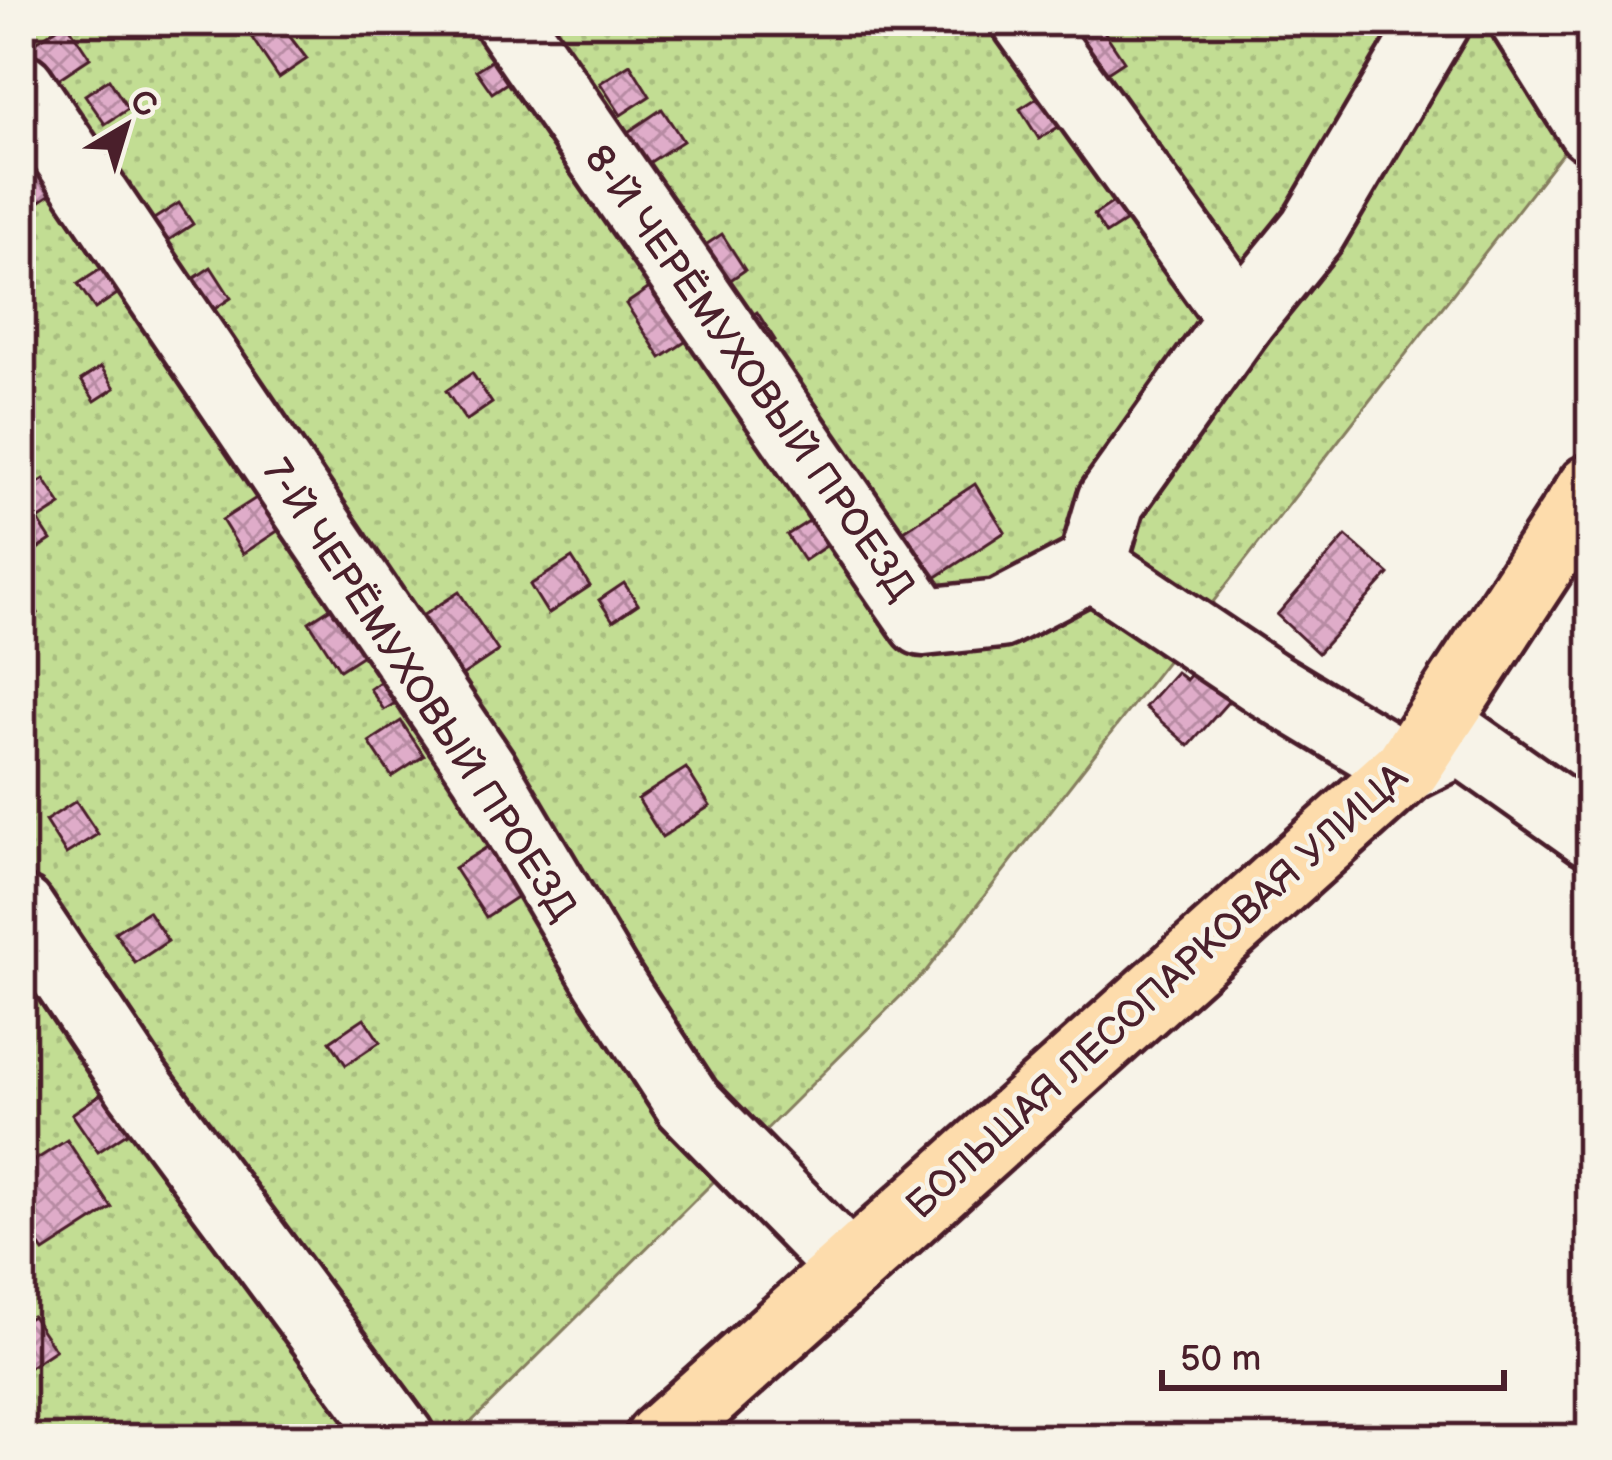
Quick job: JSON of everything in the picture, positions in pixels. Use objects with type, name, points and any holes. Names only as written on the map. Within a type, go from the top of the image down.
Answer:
[{"type":"main road","name":"БОЛЬШАЯ ЛЕСОПАРКОВАЯ УЛИЦА","points":[[659,1439],[1407,768],[1591,488]]},
{"type":"lane","name":"8-Й ЧЕРЁМУХОВЫЙ ПРОЕЗД","points":[[508,21],[923,622],[1000,614],[1092,566]]},
{"type":"lane","points":[[1026,21],[1240,319]]},
{"type":"lane","points":[[1436,21],[1313,230],[1240,319],[1112,502],[1092,566],[1266,683],[1407,768],[1460,741],[1591,833]]},
{"type":"lane","points":[[1524,21],[1591,128]]},
{"type":"lane","name":"7-Й ЧЕРЁМУХОВЫЙ ПРОЕЗД","points":[[21,87],[484,771],[605,977],[688,1103],[850,1268]]},
{"type":"lane","points":[[21,910],[138,1085],[400,1439]]},
{"type":"green space","points":[[21,21],[1591,21],[1591,116],[926,971],[454,1439],[21,1439]]},
{"type":"building","points":[[278,21],[307,59],[279,78],[252,38]]},
{"type":"building","points":[[1083,21],[1097,21],[1124,61],[1089,84],[1058,37]]},
{"type":"building","points":[[66,22],[90,58],[43,89],[21,52]]},
{"type":"building","points":[[504,52],[519,75],[492,93],[476,70]]},
{"type":"building","points":[[630,64],[650,96],[621,115],[600,83]]},
{"type":"building","points":[[109,79],[128,109],[105,124],[85,95]]},
{"type":"building","points":[[1048,91],[1068,121],[1039,139],[1020,109]]},
{"type":"building","points":[[662,109],[683,141],[633,173],[613,142]]},
{"type":"building","points":[[37,154],[60,188],[21,214],[21,165]]},
{"type":"building","points":[[1121,197],[1134,216],[1106,234],[1094,215]]},
{"type":"building","points":[[179,203],[193,224],[160,246],[146,224]]},
{"type":"building","points":[[722,234],[745,270],[713,292],[689,256]]},
{"type":"building","points":[[110,263],[126,288],[95,309],[78,284]]},
{"type":"building","points":[[211,267],[231,298],[201,318],[181,287]]},
{"type":"building","points":[[661,280],[697,334],[661,358],[626,304]]},
{"type":"building","points":[[757,312],[775,340],[751,356],[733,328]]},
{"type":"building","points":[[101,367],[115,388],[95,401],[81,380]]},
{"type":"building","points":[[472,373],[492,403],[466,421],[446,391]]},
{"type":"building","points":[[44,479],[61,505],[38,520],[51,540],[30,554],[21,541],[21,495]]},
{"type":"building","points":[[975,484],[1005,532],[935,578],[904,531]]},
{"type":"building","points":[[264,493],[285,526],[243,554],[222,520]]},
{"type":"building","points":[[812,519],[829,544],[804,561],[787,535]]},
{"type":"building","points":[[1346,536],[1389,574],[1318,653],[1277,615]]},
{"type":"building","points":[[572,558],[590,586],[548,614],[530,585]]},
{"type":"building","points":[[624,583],[638,604],[613,621],[599,600]]},
{"type":"building","points":[[21,587],[38,613],[21,624]]},
{"type":"building","points":[[459,592],[498,651],[461,676],[422,616]]},
{"type":"building","points":[[343,600],[374,648],[340,670],[309,622]]},
{"type":"building","points":[[1201,663],[1235,694],[1189,746],[1145,707],[1176,672],[1186,680]]},
{"type":"building","points":[[391,674],[405,697],[384,710],[370,689]]},
{"type":"building","points":[[401,721],[424,756],[392,777],[369,742]]},
{"type":"building","points":[[686,768],[710,806],[662,837],[638,799]]},
{"type":"building","points":[[76,801],[98,834],[66,854],[45,821]]},
{"type":"building","points":[[492,844],[524,892],[486,917],[454,868]]},
{"type":"building","points":[[148,911],[168,941],[135,963],[115,932]]},
{"type":"building","points":[[364,1018],[380,1042],[346,1065],[330,1041]]},
{"type":"building","points":[[113,1086],[139,1125],[98,1152],[72,1114]]},
{"type":"building","points":[[67,1140],[112,1208],[44,1252],[21,1217],[21,1169]]},
{"type":"building","points":[[32,1316],[55,1350],[22,1372],[21,1323]]}]
